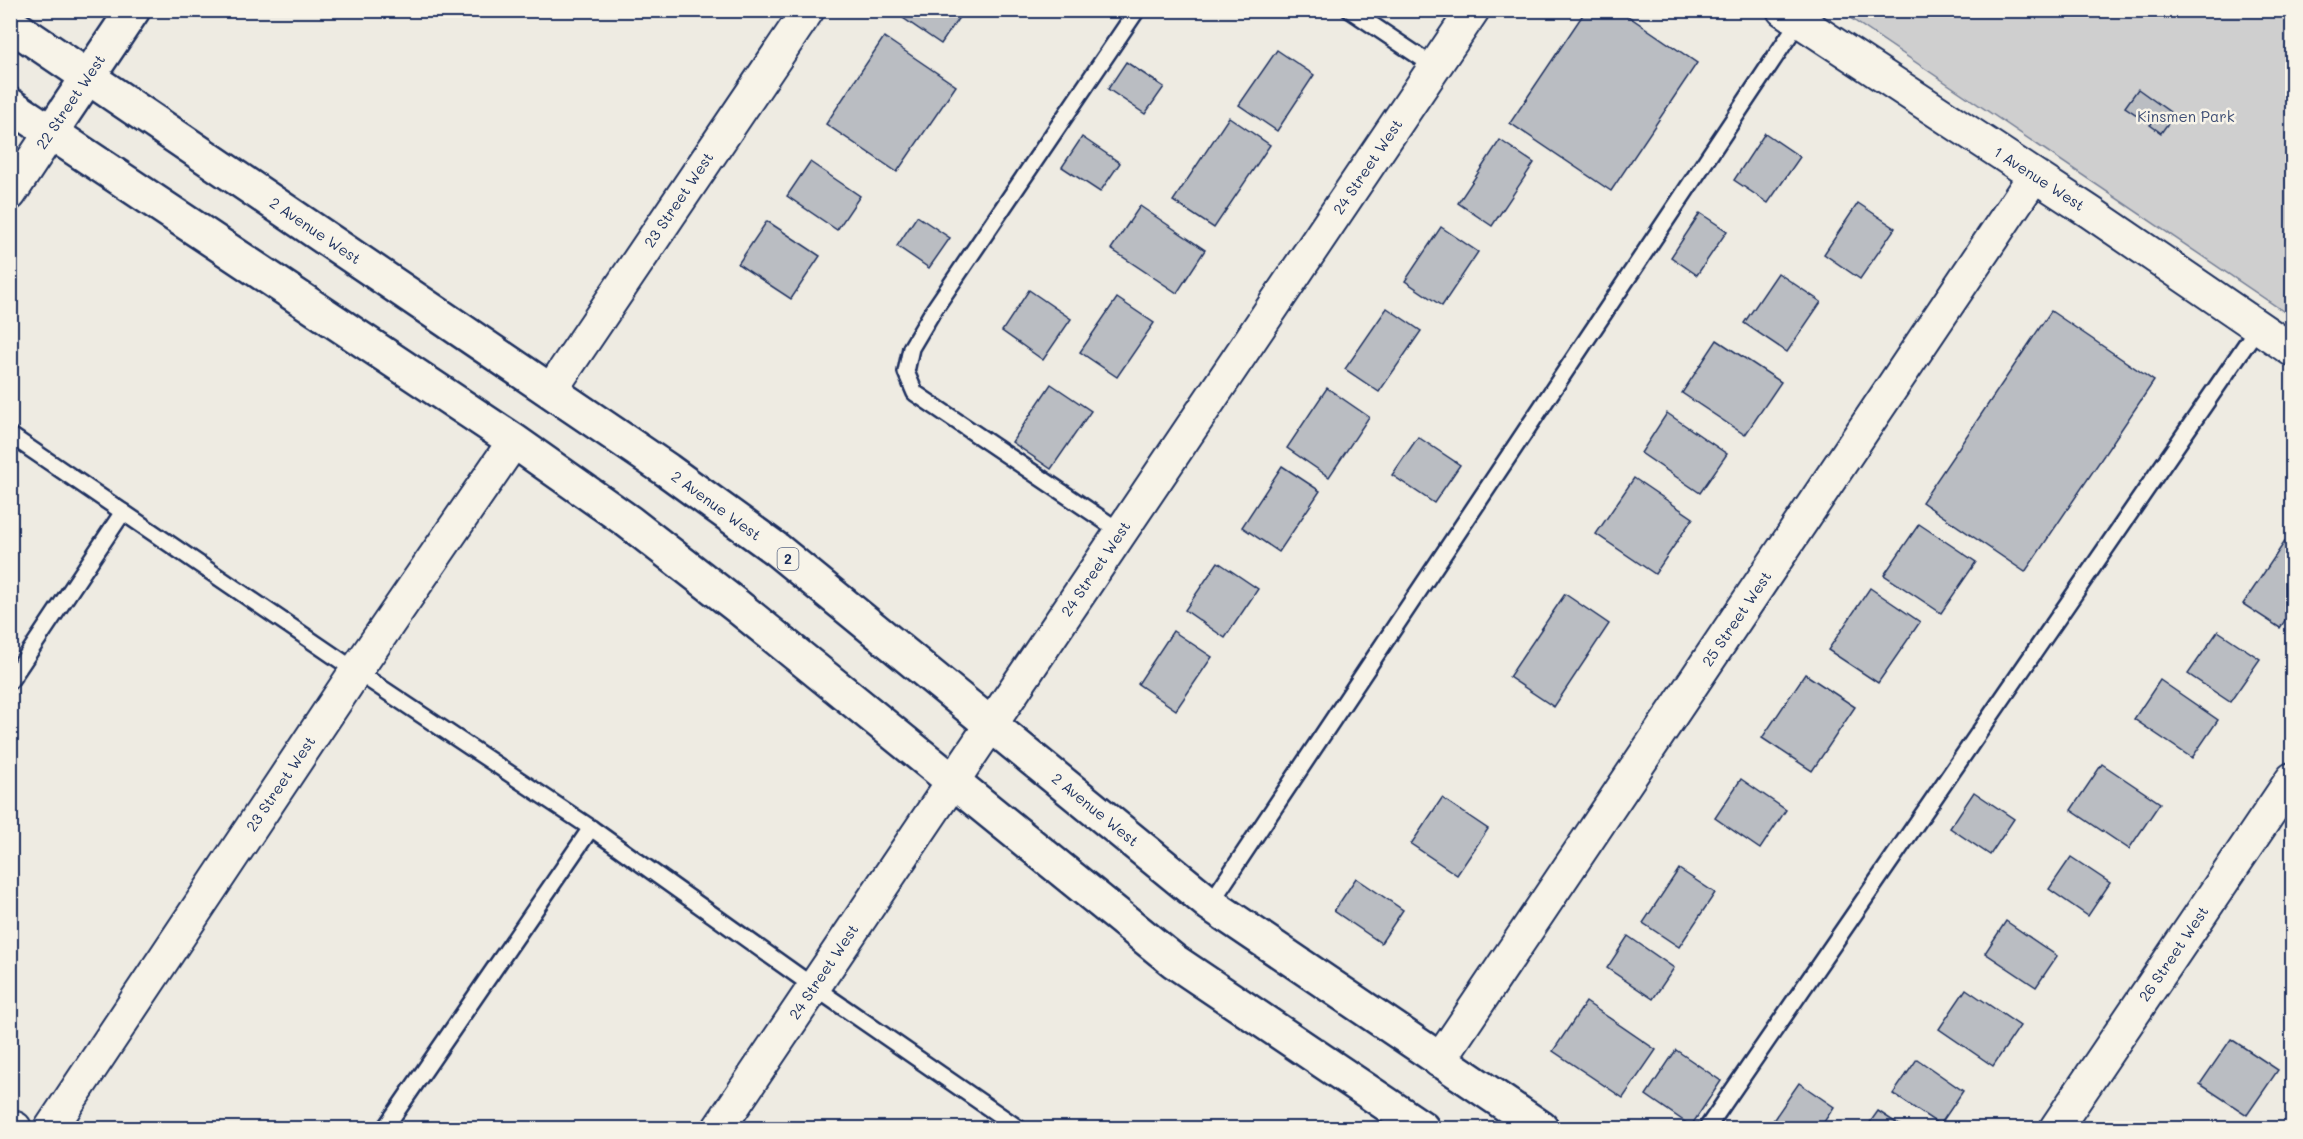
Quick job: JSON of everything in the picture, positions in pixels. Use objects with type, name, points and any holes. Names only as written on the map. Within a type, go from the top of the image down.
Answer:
[{"type":"main road","name":"22 Street West","points":[[51,132],[133,10]]},
{"type":"main road","name":"2 Avenue West","points":[[10,24],[667,470],[776,549],[1210,904],[1540,1128]]},
{"type":"main road","points":[[10,105],[514,441],[629,522],[954,780],[1174,961],[1406,1124]]},
{"type":"street","name":"23 Street West","points":[[550,390],[808,10]]},
{"type":"street","name":"24 Street West","points":[[719,1128],[1473,10]]},
{"type":"street","name":"1 Avenue West","points":[[1791,16],[2292,350]]},
{"type":"street","name":"22 Street West","points":[[10,194],[51,132]]},
{"type":"street","name":"25 Street West","points":[[1439,1061],[2034,176]]},
{"type":"street","name":"23 Street West","points":[[51,1128],[356,671],[514,441]]},
{"type":"street","name":"26 Street West","points":[[2056,1128],[2292,779]]},
{"type":"street","points":[[10,1126],[15,1128]]},
{"type":"lane","points":[[1121,532],[915,393],[906,372],[911,348],[933,311],[1137,10]]},
{"type":"lane","points":[[1350,10],[1435,67]]},
{"type":"lane","points":[[1210,904],[1791,16]]},
{"type":"lane","points":[[1707,1128],[2258,327]]},
{"type":"lane","points":[[10,435],[591,828],[814,987],[1018,1128]]},
{"type":"lane","points":[[10,681],[123,512]]},
{"type":"lane","points":[[385,1128],[591,828]]},
{"type":"green space","name":"Kinsmen Park","points":[[1840,11],[2292,11],[2292,317]]},
{"type":"building","points":[[908,10],[958,10],[962,13],[941,44],[903,18]]},
{"type":"building","points":[[1586,10],[1619,10],[1697,63],[1611,191],[1510,123]]},
{"type":"building","points":[[884,37],[956,86],[897,172],[826,124]]},
{"type":"building","points":[[1277,50],[1314,75],[1277,131],[1239,105]]},
{"type":"building","points":[[1126,62],[1164,87],[1145,114],[1108,89]]},
{"type":"building","points":[[2138,89],[2174,115],[2161,133],[2150,125],[2153,122],[2140,112],[2137,115],[2125,107]]},
{"type":"building","points":[[1229,117],[1270,145],[1214,228],[1173,201]]},
{"type":"building","points":[[1765,133],[1800,157],[1768,203],[1734,180]]},
{"type":"building","points":[[1082,137],[1120,163],[1100,192],[1062,167]]},
{"type":"building","points":[[1500,140],[1534,163],[1492,226],[1458,203]]},
{"type":"building","points":[[810,162],[860,196],[837,230],[787,196]]},
{"type":"building","points":[[1858,203],[1895,228],[1860,279],[1824,254]]},
{"type":"building","points":[[1140,206],[1205,250],[1177,293],[1111,249]]},
{"type":"building","points":[[1700,213],[1727,231],[1697,275],[1671,257]]},
{"type":"building","points":[[917,216],[950,238],[929,268],[897,246]]},
{"type":"building","points":[[767,221],[820,256],[791,299],[738,264]]},
{"type":"building","points":[[1441,227],[1478,252],[1442,306],[1405,281]]},
{"type":"building","points":[[1778,273],[1821,302],[1787,352],[1744,323]]},
{"type":"building","points":[[1029,290],[1071,319],[1043,360],[1002,331]]},
{"type":"building","points":[[1117,298],[1154,323],[1117,377],[1080,352]]},
{"type":"building","points":[[1387,308],[1421,331],[1379,392],[1345,369]]},
{"type":"building","points":[[2051,311],[2154,381],[2025,572],[1922,502]]},
{"type":"building","points":[[1717,340],[1781,382],[1745,435],[1682,393]]},
{"type":"building","points":[[1051,384],[1091,411],[1051,469],[1012,442]]},
{"type":"building","points":[[1327,388],[1369,417],[1329,477],[1287,448]]},
{"type":"building","points":[[1667,413],[1727,454],[1700,493],[1641,453]]},
{"type":"building","points":[[1418,437],[1460,465],[1434,503],[1392,475]]},
{"type":"building","points":[[1282,466],[1320,491],[1279,552],[1242,527]]},
{"type":"building","points":[[1634,478],[1693,518],[1655,574],[1596,534]]},
{"type":"building","points":[[1919,524],[1976,562],[1941,613],[1884,575]]},
{"type":"building","points":[[2292,531],[2292,610],[2280,628],[2243,604]]},
{"type":"building","points":[[1218,562],[1258,589],[1225,638],[1185,610]]},
{"type":"building","points":[[1870,588],[1920,622],[1878,683],[1828,650]]},
{"type":"building","points":[[1565,594],[1609,624],[1554,707],[1509,677]]},
{"type":"building","points":[[1173,631],[1212,657],[1176,710],[1138,684]]},
{"type":"building","points":[[2218,631],[2260,659],[2230,702],[2188,674]]},
{"type":"building","points":[[1805,674],[1855,707],[1812,771],[1762,738]]},
{"type":"building","points":[[2160,680],[2218,720],[2192,758],[2134,719]]},
{"type":"building","points":[[2102,764],[2160,803],[2129,849],[2071,810]]},
{"type":"building","points":[[1741,779],[1786,810],[1760,849],[1715,818]]},
{"type":"building","points":[[1974,792],[2014,819],[1990,855],[1950,828]]},
{"type":"building","points":[[1442,798],[1488,829],[1457,875],[1411,844]]},
{"type":"building","points":[[2071,857],[2110,883],[2088,916],[2049,889]]},
{"type":"building","points":[[1679,869],[1715,893],[1679,947],[1643,923]]},
{"type":"building","points":[[1356,878],[1403,910],[1381,943],[1334,911]]},
{"type":"building","points":[[2006,921],[2057,956],[2036,987],[1985,953]]},
{"type":"building","points":[[1628,936],[1674,968],[1653,999],[1607,968]]},
{"type":"building","points":[[1966,989],[2020,1026],[1993,1066],[1939,1029]]},
{"type":"building","points":[[1586,1002],[1656,1050],[1623,1098],[1553,1051]]},
{"type":"building","points":[[2231,1039],[2278,1070],[2247,1115],[2200,1084]]},
{"type":"building","points":[[1676,1050],[1721,1081],[1691,1126],[1646,1095]]},
{"type":"building","points":[[1917,1059],[1963,1091],[1940,1125],[1893,1094]]},
{"type":"building","points":[[1799,1083],[1834,1107],[1820,1128],[1776,1128],[1770,1125]]},
{"type":"building","points":[[1878,1111],[1904,1128],[1866,1128]]}]
